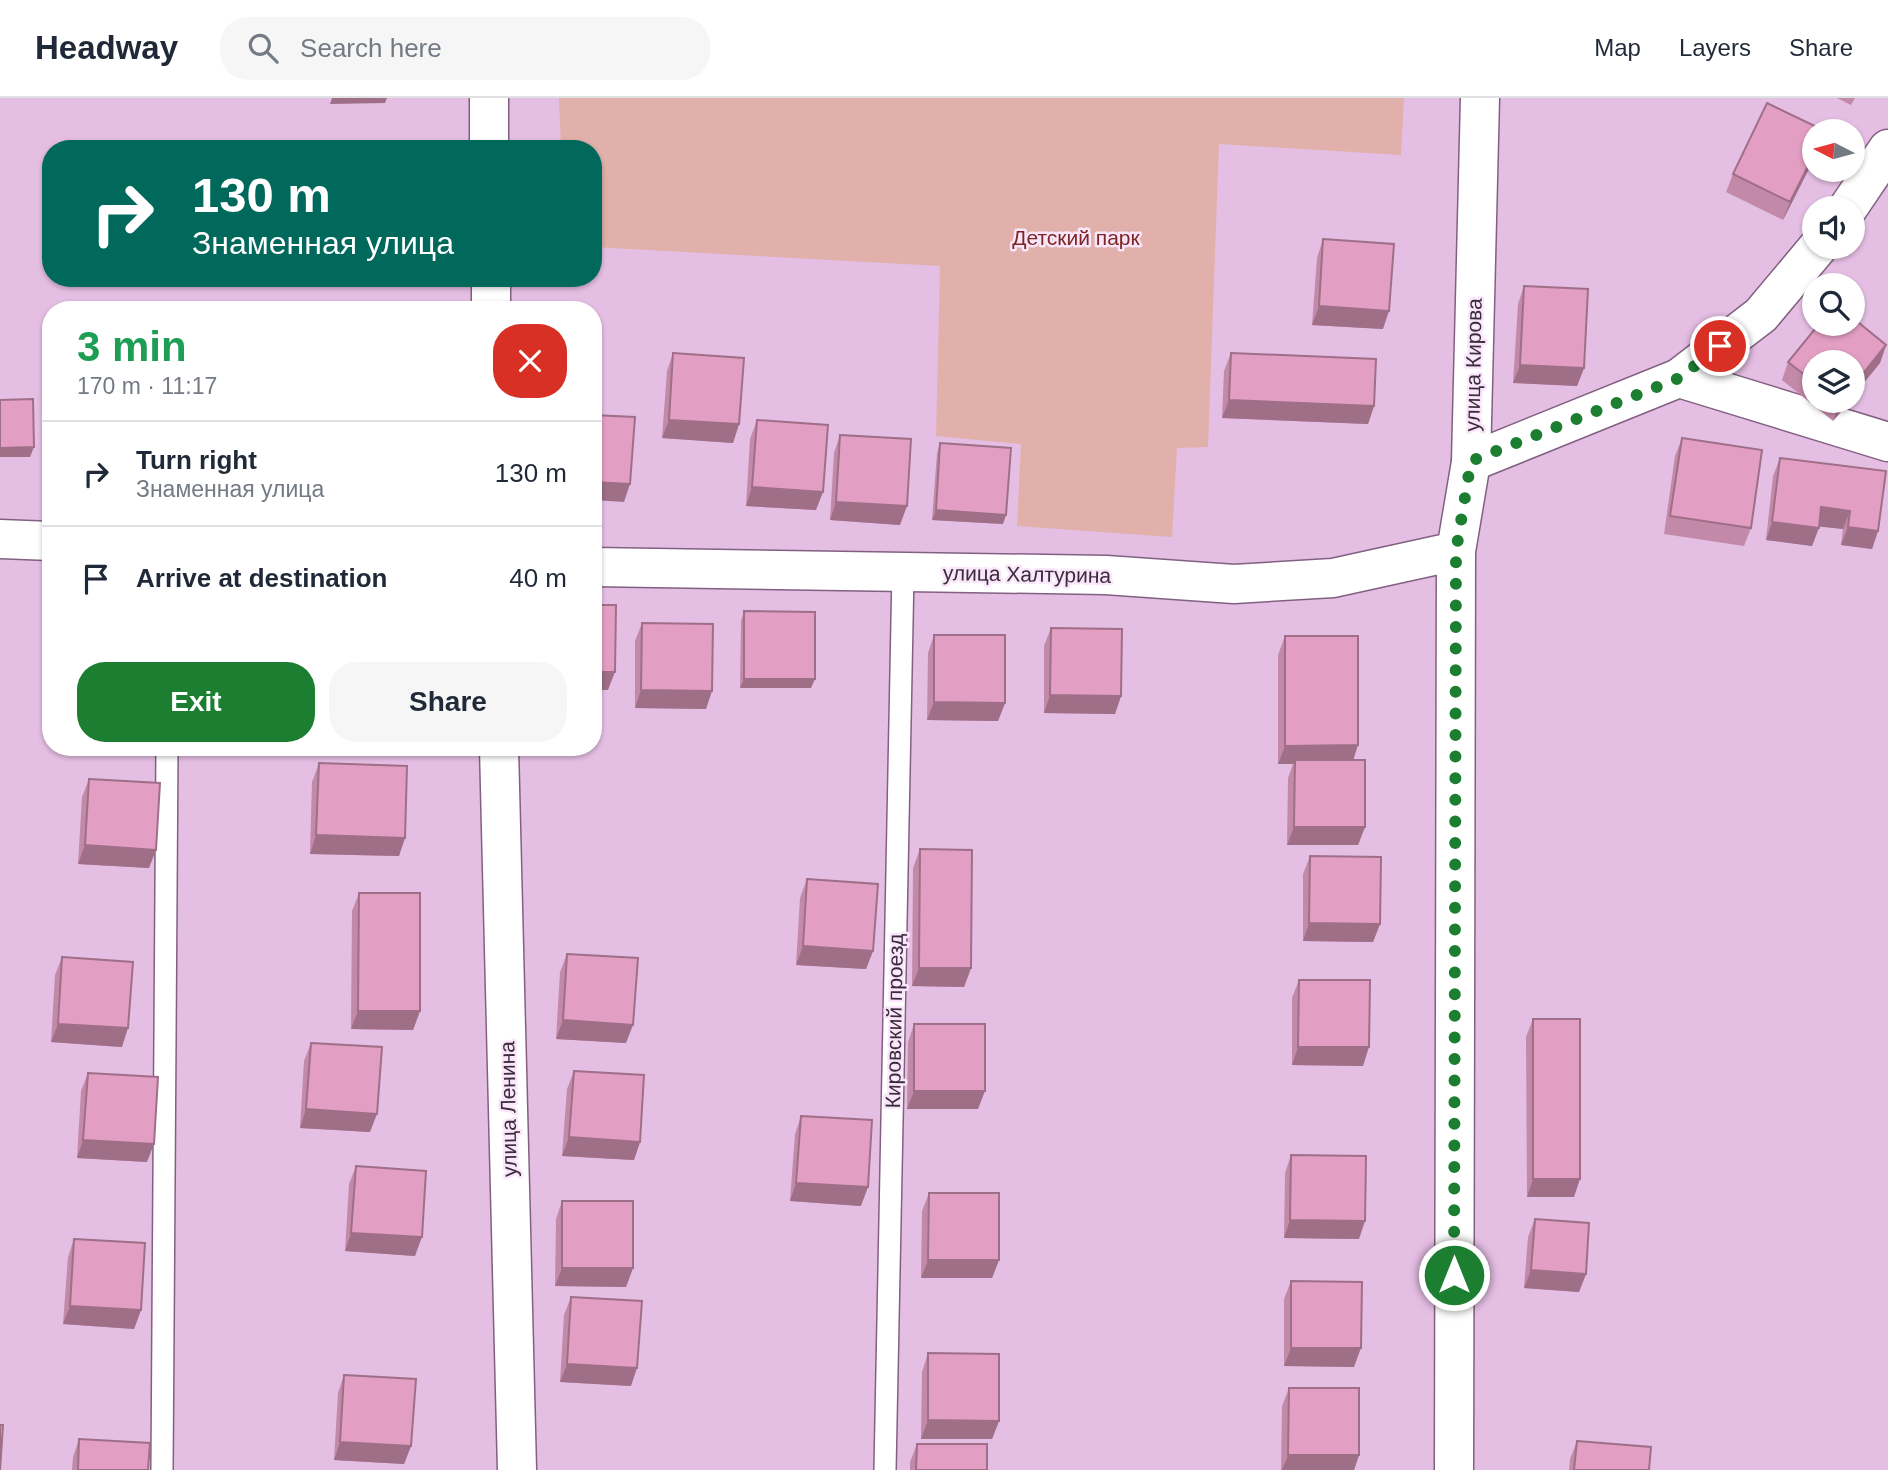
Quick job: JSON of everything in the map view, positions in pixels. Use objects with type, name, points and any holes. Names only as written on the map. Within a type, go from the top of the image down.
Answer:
[{"type":"main road","points":[[489,98],[489,140]]},
{"type":"main road","name":"улица Кирова","points":[[1454,1470],[1456,551],[1471,461],[1480,98]]},
{"type":"main road","points":[[1856,196],[1888,149]]},
{"type":"main road","points":[[1471,461],[1679,378],[1761,315],[1808,259]]},
{"type":"main road","points":[[1679,378],[1888,443]]},
{"type":"main road","points":[[0,539],[42,541]]},
{"type":"main road","name":"улица Халтурина","points":[[602,567],[1106,575],[1234,584],[1334,578],[1456,551]]},
{"type":"main road","name":"улица Ленина","points":[[499,756],[517,1470]]},
{"type":"lane","name":"Кировский проезд","points":[[885,1470],[903,572]]},
{"type":"lane","points":[[162,1470],[167,756]]},
{"type":"green space","name":"Детский парк","points":[[559,98],[1404,98],[1401,155],[1219,144],[1208,447],[1177,448],[1172,537],[1017,526],[1021,444],[936,436],[940,266],[602,247],[602,140],[561,140]]},
{"type":"building","points":[[1767,103],[1802,120],[1802,178],[1790,202],[1733,174]]},
{"type":"building","points":[[1323,239],[1394,244],[1389,311],[1319,306]]},
{"type":"building","points":[[1524,286],[1588,289],[1584,368],[1520,365]]},
{"type":"building","points":[[1865,328],[1886,345],[1865,371],[1865,350],[1802,350],[1802,373],[1788,362],[1809,336],[1865,336]]},
{"type":"building","points":[[673,353],[744,358],[739,424],[669,420]]},
{"type":"building","points":[[1231,353],[1376,359],[1374,406],[1229,400]]},
{"type":"building","points":[[33,399],[34,447],[0,448],[0,400]]},
{"type":"building","points":[[602,415],[635,417],[630,484],[602,482]]},
{"type":"building","points":[[757,420],[828,425],[823,492],[752,487]]},
{"type":"building","points":[[840,435],[911,439],[907,506],[836,502]]},
{"type":"building","points":[[1682,438],[1762,450],[1751,528],[1670,516]]},
{"type":"building","points":[[940,443],[1011,448],[1006,515],[936,510]]},
{"type":"building","points":[[1780,458],[1886,471],[1878,531],[1848,527],[1850,511],[1821,507],[1819,528],[1772,522]]},
{"type":"building","points":[[602,605],[616,605],[615,672],[602,672]]},
{"type":"building","points":[[744,611],[815,612],[815,679],[744,679]]},
{"type":"building","points":[[642,623],[713,624],[712,691],[641,690]]},
{"type":"building","points":[[1051,628],[1122,629],[1121,696],[1050,695]]},
{"type":"building","points":[[934,635],[1005,635],[1005,703],[934,702]]},
{"type":"building","points":[[1285,636],[1358,636],[1358,745],[1285,746]]},
{"type":"building","points":[[1295,760],[1365,760],[1365,827],[1294,827]]},
{"type":"building","points":[[319,763],[407,766],[405,838],[316,835]]},
{"type":"building","points":[[89,779],[160,783],[156,850],[85,845]]},
{"type":"building","points":[[920,849],[972,850],[971,968],[919,968]]},
{"type":"building","points":[[1310,856],[1381,857],[1380,924],[1309,923]]},
{"type":"building","points":[[807,879],[878,884],[873,951],[803,946]]},
{"type":"building","points":[[359,893],[420,893],[420,1011],[358,1011]]},
{"type":"building","points":[[567,954],[638,958],[633,1025],[563,1020]]},
{"type":"building","points":[[62,957],[133,962],[128,1028],[58,1024]]},
{"type":"building","points":[[1299,980],[1370,980],[1369,1047],[1298,1047]]},
{"type":"building","points":[[1533,1019],[1580,1019],[1580,1179],[1533,1179]]},
{"type":"building","points":[[914,1024],[985,1024],[985,1091],[914,1091]]},
{"type":"building","points":[[311,1043],[382,1047],[377,1114],[306,1109]]},
{"type":"building","points":[[574,1071],[644,1075],[640,1142],[569,1137]]},
{"type":"building","points":[[88,1073],[158,1077],[154,1144],[83,1140]]},
{"type":"building","points":[[801,1116],[872,1120],[868,1187],[796,1183]]},
{"type":"building","points":[[1291,1155],[1366,1156],[1365,1221],[1290,1220]]},
{"type":"building","points":[[356,1166],[426,1171],[422,1237],[351,1233]]},
{"type":"building","points":[[929,1193],[999,1193],[999,1260],[928,1260]]},
{"type":"building","points":[[562,1201],[633,1201],[633,1268],[562,1268]]},
{"type":"building","points":[[1535,1219],[1589,1223],[1586,1274],[1531,1270]]},
{"type":"building","points":[[74,1239],[145,1243],[141,1310],[70,1306]]},
{"type":"building","points":[[1291,1281],[1362,1282],[1361,1348],[1291,1348]]},
{"type":"building","points":[[571,1297],[642,1301],[637,1368],[567,1364]]},
{"type":"building","points":[[928,1353],[999,1354],[999,1421],[928,1420]]},
{"type":"building","points":[[344,1375],[416,1379],[411,1446],[340,1442]]},
{"type":"building","points":[[1289,1388],[1359,1388],[1359,1455],[1288,1455]]},
{"type":"building","points":[[0,1425],[3,1425],[0,1470]]},
{"type":"building","points":[[79,1439],[150,1443],[148,1470],[78,1470]]},
{"type":"building","points":[[1577,1441],[1651,1447],[1649,1470],[1574,1470]]},
{"type":"building","points":[[917,1444],[987,1444],[987,1470],[916,1470]]},
{"type":"route","points":[[1454,1275],[1456,551],[1471,461],[1679,378],[1720,346]]}]
